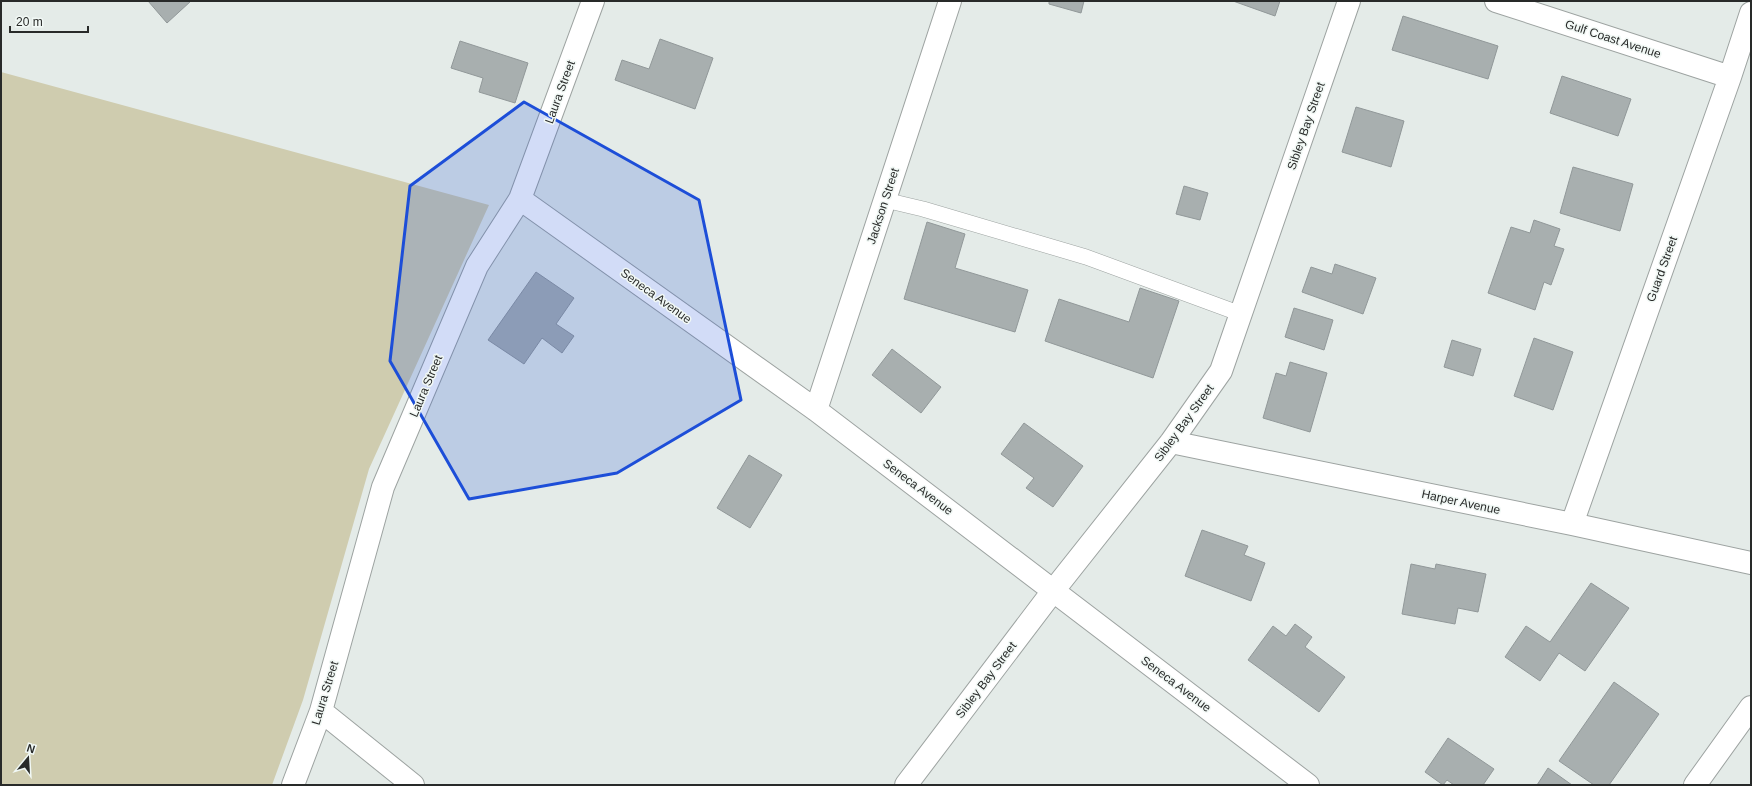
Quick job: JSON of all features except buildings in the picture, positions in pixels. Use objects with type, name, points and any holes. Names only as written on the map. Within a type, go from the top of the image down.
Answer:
[{"type":"street","name":"Laura Street","points":[[293,785],[320,711],[383,487],[477,266],[520,199],[593,1]]},
{"type":"street","name":"Jackson Street","points":[[816,410],[950,1]]},
{"type":"street","name":"Sibley Bay Street","points":[[906,785],[1054,591],[1171,442],[1221,371],[1349,1]]},
{"type":"street","name":"Gulf Coast Avenue","points":[[1496,1],[1730,78]]},
{"type":"street","name":"Guard Street","points":[[1572,524],[1730,78],[1751,13]]},
{"type":"street","name":"Seneca Avenue","points":[[520,199],[816,410],[1308,785]]},
{"type":"street","name":"Harper Avenue","points":[[1171,442],[1572,524],[1751,564]]},
{"type":"street","points":[[1695,785],[1751,707]]},
{"type":"street","points":[[320,711],[413,785]]},
{"type":"lane","points":[[885,200],[923,209],[1086,257],[1241,314]]},
{"type":"highlighted area","points":[[524,102],[699,200],[741,400],[617,473],[469,499],[390,361],[410,186]]},
{"type":"shaded area","points":[[1,72],[489,205],[369,469],[303,700],[272,785],[1,785]]}]
